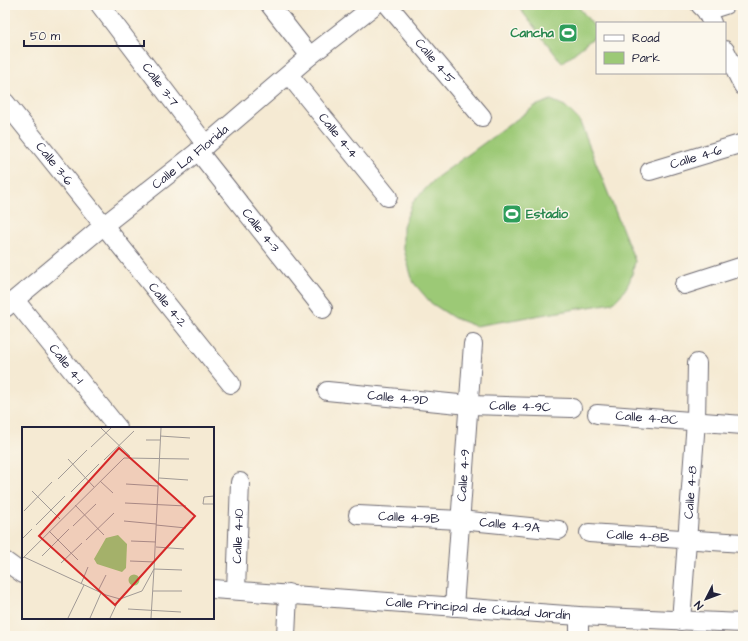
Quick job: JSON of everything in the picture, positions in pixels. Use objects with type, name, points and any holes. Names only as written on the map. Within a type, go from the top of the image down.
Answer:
[{"type":"street","name":"Calle 3-7","points":[[100,5],[202,148]]},
{"type":"street","points":[[270,5],[310,56]]},
{"type":"street","name":"Calle La Florida","points":[[10,304],[103,226],[202,148],[310,56],[375,5]]},
{"type":"street","name":"Calle 4-5","points":[[388,5],[482,117]]},
{"type":"street","points":[[706,13],[725,5]]},
{"type":"street","points":[[726,52],[743,86]]},
{"type":"street","name":"Calle 4-4","points":[[288,75],[388,197]]},
{"type":"street","name":"Calle 3-6","points":[[5,102],[103,226]]},
{"type":"street","name":"Calle 4-6","points":[[650,171],[743,143]]},
{"type":"street","name":"Calle 4-3","points":[[202,148],[323,309]]},
{"type":"street","name":"Calle 4-2","points":[[103,226],[231,384]]},
{"type":"street","points":[[684,285],[743,266]]},
{"type":"street","name":"Calle 4-1","points":[[10,304],[117,427]]},
{"type":"street","name":"Calle 4-9","points":[[454,606],[473,344]]},
{"type":"street","name":"Calle 4-8","points":[[680,620],[696,421],[698,363]]},
{"type":"street","name":"Calle 4-9D","points":[[327,391],[469,405]]},
{"type":"street","name":"Calle 4-9C","points":[[469,405],[572,408]]},
{"type":"street","name":"Calle 4-8C","points":[[597,414],[743,425]]},
{"type":"street","name":"Calle 4-10","points":[[236,590],[240,482]]},
{"type":"street","name":"Calle 4-9B","points":[[358,514],[460,520]]},
{"type":"street","name":"Calle 4-9A","points":[[460,520],[559,530]]},
{"type":"street","name":"Calle 4-8B","points":[[589,532],[743,543]]},
{"type":"street","points":[[5,561],[22,573]]},
{"type":"street","name":"Calle Principal de Ciudad Jardín","points":[[214,589],[288,593],[579,616],[743,623]]},
{"type":"street","points":[[286,636],[288,593]]},
{"type":"street","points":[[579,616],[579,636]]},
{"type":"green space","name":"Cancha","points":[[517,5],[577,5],[596,29],[596,36],[562,63]]},
{"type":"green space","name":"Estadio","points":[[551,100],[565,106],[579,120],[635,261],[628,284],[613,303],[475,326],[454,318],[431,303],[413,282],[403,246],[403,226],[413,202],[436,178],[535,106]]},
{"type":"place","name":"Cancha","points":[[568,33]]},
{"type":"place","name":"Estadio","points":[[512,214]]}]
